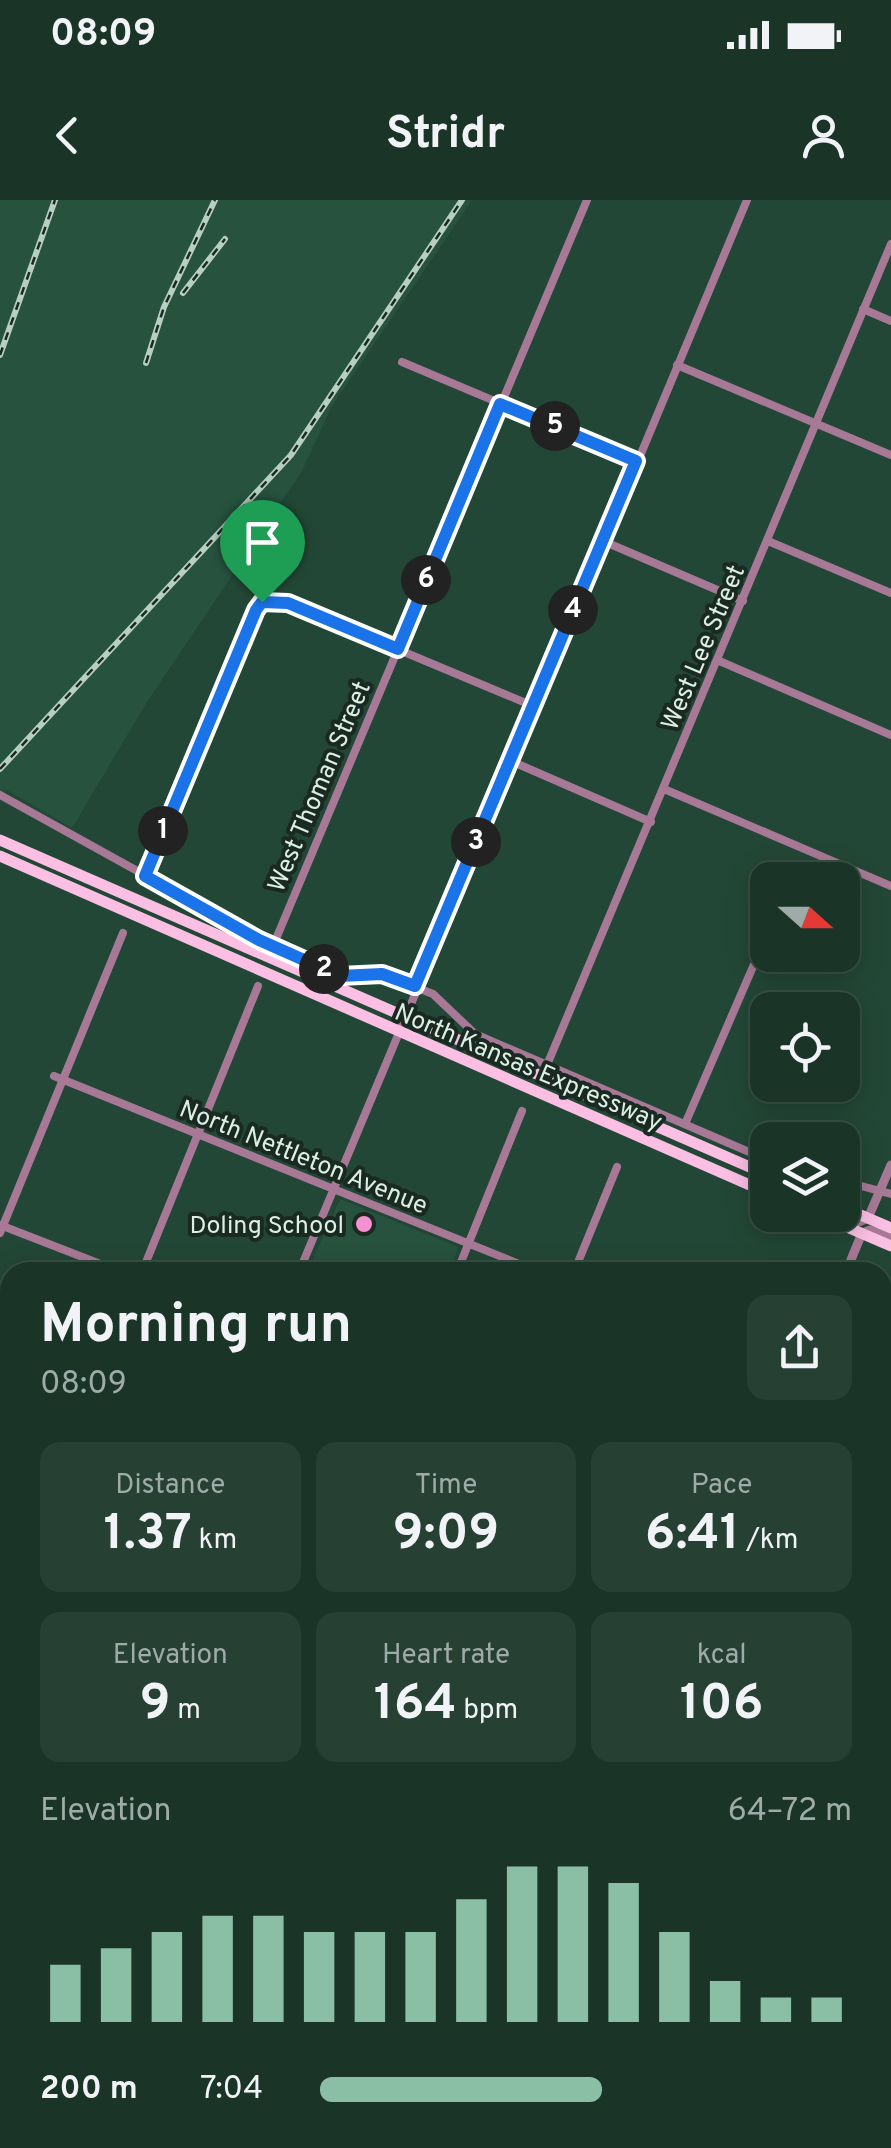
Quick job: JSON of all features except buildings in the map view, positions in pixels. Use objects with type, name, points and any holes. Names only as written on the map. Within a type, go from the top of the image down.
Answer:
[{"type":"main road","name":"North Kansas Expressway","points":[[0,840],[750,1167]]},
{"type":"main road","name":"North Kansas Expressway","points":[[6,859],[750,1185]]},
{"type":"main road","points":[[860,1215],[891,1228]]},
{"type":"main road","points":[[857,1232],[891,1246]]},
{"type":"street","name":"West Thoman Street","points":[[273,946],[587,200]]},
{"type":"street","points":[[302,1262],[746,200]]},
{"type":"street","name":"West Lee Street","points":[[548,1065],[891,244]]},
{"type":"street","points":[[864,309],[891,321]]},
{"type":"street","points":[[402,362],[636,461]]},
{"type":"street","points":[[677,365],[891,455]]},
{"type":"street","points":[[603,541],[742,601]]},
{"type":"street","points":[[768,541],[891,593]]},
{"type":"street","points":[[145,876],[248,620],[262,602],[288,603],[533,706]]},
{"type":"street","points":[[717,660],[891,735]]},
{"type":"street","points":[[511,761],[650,822]]},
{"type":"street","points":[[664,789],[891,886]]},
{"type":"street","points":[[0,795],[273,946],[340,976],[382,974],[415,986],[441,999],[475,1034],[750,1152]]},
{"type":"street","points":[[94,1262],[1,1228],[124,933]]},
{"type":"street","points":[[685,1124],[751,972]]},
{"type":"street","points":[[146,1262],[258,986]]},
{"type":"street","name":"North Nettleton Avenue","points":[[54,1076],[514,1262]]},
{"type":"street","points":[[460,1262],[522,1111]]},
{"type":"street","points":[[860,1222],[868,1218],[886,1192],[891,1165]]},
{"type":"street","points":[[578,1262],[617,1167]]},
{"type":"street","points":[[860,1186],[886,1192]]},
{"type":"street","points":[[850,1262],[862,1234],[870,1230],[891,1236]]},
{"type":"shaded area","points":[[0,200],[472,200],[332,406],[302,471],[147,702],[72,828],[5,789],[0,796]]},
{"type":"shaded area","name":"Doling School","points":[[340,1199],[458,1247],[454,1262],[312,1262]]},
{"type":"railway","points":[[0,355],[55,200]]},
{"type":"railway","points":[[146,363],[164,307],[215,200]]},
{"type":"railway","points":[[0,769],[291,455],[462,200]]},
{"type":"railway","points":[[183,293],[225,239]]},
{"type":"place","name":"Doling School","points":[[364,1224]]},
{"type":"route","points":[[500,404],[636,461],[415,986],[382,974],[340,976],[259,940],[145,876],[248,620],[262,602],[288,603],[398,649],[500,404]]}]
